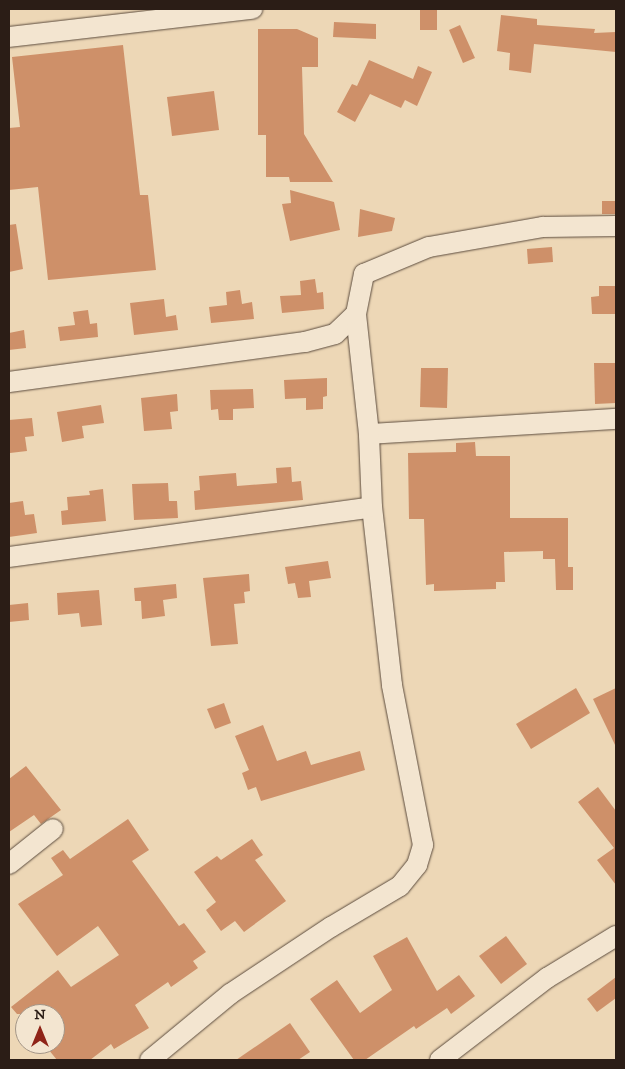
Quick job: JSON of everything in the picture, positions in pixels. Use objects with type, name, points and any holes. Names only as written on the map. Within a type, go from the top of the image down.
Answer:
[{"type":"street","points":[[9,37],[230,9],[252,9]]},
{"type":"street","points":[[150,1060],[230,994],[331,927],[400,886],[418,865],[423,845],[392,685],[372,507],[369,434],[356,314],[364,274],[430,247],[543,227],[616,226]]},
{"type":"street","points":[[9,382],[305,342],[335,334],[356,314]]},
{"type":"street","points":[[369,434],[616,419]]},
{"type":"street","points":[[9,558],[372,507]]},
{"type":"street","points":[[9,864],[53,829]]},
{"type":"street","points":[[440,1060],[547,978],[616,936]]},
{"type":"building","points":[[420,9],[437,9],[437,30],[420,30]]},
{"type":"building","points":[[501,15],[537,19],[537,25],[595,29],[594,33],[616,32],[616,52],[534,44],[531,73],[509,70],[510,53],[497,51]]},
{"type":"building","points":[[334,22],[376,24],[376,39],[333,37]]},
{"type":"building","points":[[460,25],[475,58],[463,63],[449,30]]},
{"type":"building","points":[[258,29],[297,29],[318,38],[318,67],[302,67],[304,134],[333,182],[290,182],[289,177],[266,177],[266,135],[258,135]]},
{"type":"building","points":[[123,45],[140,195],[148,195],[156,270],[48,280],[38,187],[9,190],[9,128],[20,127],[12,57]]},
{"type":"building","points":[[369,60],[413,79],[418,66],[432,72],[417,106],[405,100],[401,108],[370,94],[355,122],[337,112],[352,84],[357,86]]},
{"type":"building","points":[[214,91],[219,130],[172,136],[167,97]]},
{"type":"building","points":[[290,190],[334,202],[340,230],[290,241],[282,204],[291,203]]},
{"type":"building","points":[[602,201],[616,201],[616,214],[602,214]]},
{"type":"building","points":[[360,209],[395,218],[392,231],[358,237]]},
{"type":"building","points":[[16,224],[23,269],[9,272],[9,225]]},
{"type":"building","points":[[552,247],[553,262],[528,264],[527,249]]},
{"type":"building","points":[[315,279],[317,293],[323,292],[324,309],[282,313],[280,296],[301,295],[300,281]]},
{"type":"building","points":[[599,286],[616,286],[616,314],[592,314],[591,297],[599,296]]},
{"type":"building","points":[[240,290],[242,304],[252,302],[254,319],[211,323],[209,307],[227,305],[226,292]]},
{"type":"building","points":[[164,299],[166,317],[176,315],[178,330],[134,335],[130,303]]},
{"type":"building","points":[[88,310],[90,324],[97,323],[98,337],[60,341],[58,327],[75,325],[73,312]]},
{"type":"building","points":[[24,330],[26,348],[9,350],[9,333]]},
{"type":"building","points":[[594,363],[616,363],[616,403],[595,404]]},
{"type":"building","points":[[421,368],[448,368],[447,408],[420,407]]},
{"type":"building","points":[[327,378],[327,396],[323,397],[323,409],[306,410],[306,398],[285,399],[284,380]]},
{"type":"building","points":[[253,389],[254,408],[233,409],[233,420],[219,420],[218,409],[211,410],[210,390]]},
{"type":"building","points":[[177,394],[178,411],[170,412],[172,429],[144,431],[141,398]]},
{"type":"building","points":[[101,405],[104,423],[82,426],[84,438],[62,442],[57,412]]},
{"type":"building","points":[[32,418],[34,436],[25,437],[27,451],[10,453],[9,420]]},
{"type":"building","points":[[475,442],[476,456],[510,456],[510,518],[568,518],[568,567],[573,567],[573,590],[556,590],[555,559],[543,559],[543,551],[504,552],[505,582],[496,582],[496,589],[434,591],[434,584],[426,585],[424,519],[409,519],[408,453],[456,452],[456,443]]},
{"type":"building","points":[[291,467],[292,482],[301,481],[303,500],[195,510],[194,491],[200,490],[199,476],[236,473],[237,486],[277,483],[276,468]]},
{"type":"building","points":[[168,483],[169,501],[177,501],[178,518],[134,520],[132,484]]},
{"type":"building","points":[[103,489],[106,521],[62,525],[61,511],[68,510],[67,497],[90,495],[89,491]]},
{"type":"building","points":[[23,501],[25,515],[34,514],[37,533],[9,537],[9,503]]},
{"type":"building","points":[[328,561],[331,578],[309,581],[311,597],[298,598],[295,583],[288,584],[285,567]]},
{"type":"building","points":[[249,574],[250,591],[244,592],[245,603],[234,604],[238,644],[211,646],[203,578]]},
{"type":"building","points":[[176,584],[177,598],[163,600],[165,616],[142,619],[141,601],[135,601],[134,588]]},
{"type":"building","points":[[99,590],[102,625],[81,627],[79,613],[58,615],[57,593]]},
{"type":"building","points":[[28,603],[29,620],[9,622],[9,605]]},
{"type":"building","points":[[576,688],[590,713],[531,749],[516,724]]},
{"type":"building","points":[[616,688],[616,747],[593,699]]},
{"type":"building","points":[[224,703],[231,723],[215,729],[207,709]]},
{"type":"building","points":[[263,725],[277,761],[306,751],[311,765],[360,751],[365,770],[261,801],[256,787],[248,790],[242,773],[249,770],[235,736]]},
{"type":"building","points":[[26,766],[61,810],[41,824],[34,815],[9,832],[9,779]]},
{"type":"building","points":[[598,787],[616,811],[616,885],[597,860],[614,848],[578,802]]},
{"type":"building","points":[[128,819],[149,850],[132,861],[179,926],[184,923],[206,952],[193,961],[198,968],[171,987],[168,982],[135,1005],[149,1028],[114,1049],[111,1044],[90,1060],[57,1060],[52,1054],[65,1054],[65,1004],[15,1004],[15,1012],[11,1007],[58,970],[71,987],[119,955],[98,926],[57,956],[18,904],[63,875],[51,858],[63,850],[70,859]]},
{"type":"building","points":[[252,839],[263,855],[255,860],[286,901],[244,932],[235,921],[221,931],[206,910],[216,902],[194,872],[217,856],[221,860]]},
{"type":"building","points":[[506,936],[527,964],[501,984],[479,956]]},
{"type":"building","points":[[407,937],[437,991],[459,975],[475,996],[451,1014],[447,1008],[416,1029],[414,1026],[365,1060],[354,1060],[310,999],[337,980],[360,1013],[392,990],[373,956]]},
{"type":"building","points":[[616,977],[616,998],[597,1012],[587,999]]},
{"type":"building","points":[[290,1023],[310,1052],[298,1060],[236,1060]]}]
